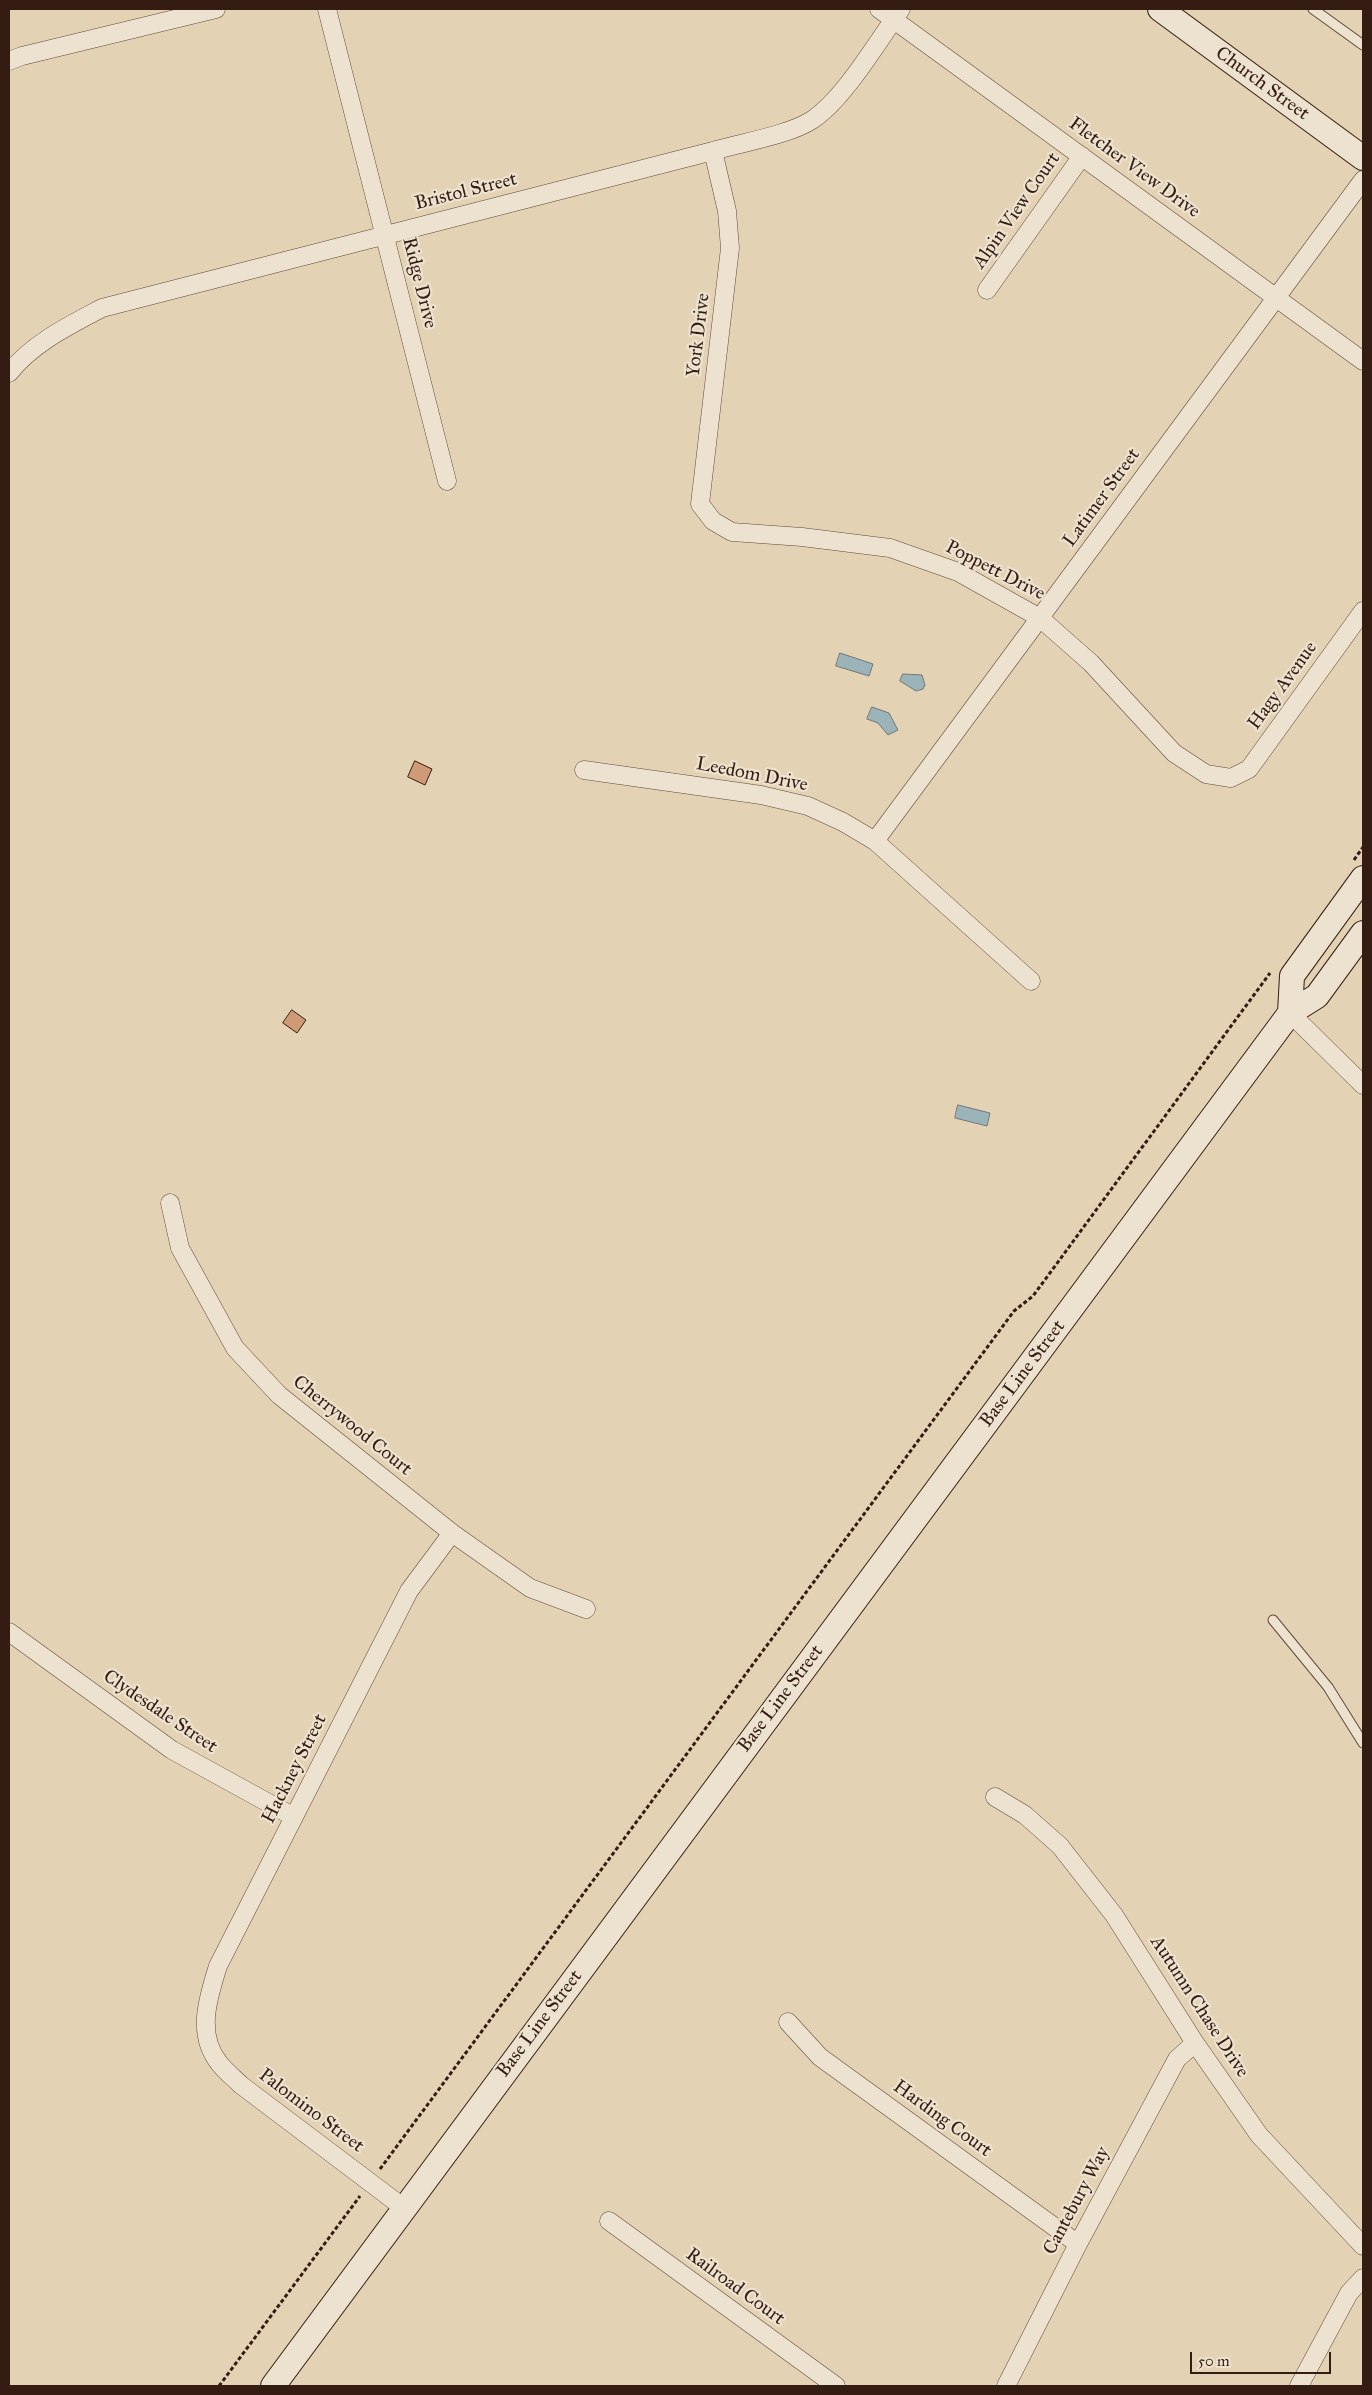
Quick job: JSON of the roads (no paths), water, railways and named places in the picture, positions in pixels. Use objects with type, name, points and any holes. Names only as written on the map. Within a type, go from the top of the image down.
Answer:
[{"type":"main road","name":"Church Street","points":[[1160,9],[1363,158]]},
{"type":"main road","points":[[1290,1013],[1292,976],[1357,871]]},
{"type":"main road","name":"Base Line Street","points":[[274,2386],[1290,1013],[1317,996],[1363,933]]},
{"type":"street","points":[[9,61],[22,56],[216,9]]},
{"type":"street","name":"Ridge Drive","points":[[328,9],[447,481]]},
{"type":"street","name":"Bristol Street","points":[[9,373],[21,358],[63,329],[102,308],[713,151],[784,131],[812,120],[836,100],[891,12]]},
{"type":"street","name":"Fletcher View Drive","points":[[891,12],[1082,156],[1363,361]]},
{"type":"street","name":"York Drive","points":[[713,151],[727,211],[730,248],[700,504],[713,521]]},
{"type":"street","name":"Alpin View Court","points":[[987,290],[1082,156]]},
{"type":"street","name":"Latimer Street","points":[[875,841],[1363,180]]},
{"type":"street","name":"Poppett Drive","points":[[713,521],[732,532],[802,537],[890,548],[958,572],[1040,618],[1091,663],[1174,752],[1206,774],[1231,778]]},
{"type":"street","name":"Hagy Avenue","points":[[1231,778],[1249,770],[1363,611]]},
{"type":"street","name":"Leedom Drive","points":[[584,770],[761,795],[808,806],[843,822],[875,841],[1032,981]]},
{"type":"street","points":[[1290,1013],[1363,1085]]},
{"type":"street","name":"Cherrywood Court","points":[[170,1203],[180,1248],[235,1348],[279,1395],[452,1533],[530,1588],[586,1610]]},
{"type":"street","name":"Hackney Street","points":[[206,2037],[207,2002],[218,1966],[409,1591],[452,1533]]},
{"type":"street","name":"Clydesdale Street","points":[[9,1632],[172,1750],[294,1817]]},
{"type":"street","name":"Autumn Chase Drive","points":[[995,1797],[1025,1815],[1060,1846],[1114,1915],[1195,2043],[1259,2135],[1363,2246]]},
{"type":"street","name":"Harding Court","points":[[788,2022],[820,2057],[1078,2244]]},
{"type":"street","name":"Palomino Street","points":[[206,2037],[218,2063],[242,2085],[404,2208]]},
{"type":"street","name":"Cantebury Way","points":[[1006,2386],[1078,2244],[1177,2059],[1195,2043]]},
{"type":"street","name":"Railroad Court","points":[[609,2221],[836,2386]]},
{"type":"street","points":[[1299,2386],[1349,2293],[1363,2278]]},
{"type":"lane","points":[[1313,9],[1363,45]]},
{"type":"lane","points":[[1273,1620],[1328,1687],[1363,1743]]},
{"type":"water","points":[[840,653],[873,664],[869,676],[836,666]]},
{"type":"water","points":[[903,674],[922,675],[925,685],[923,689],[916,691],[900,681]]},
{"type":"water","points":[[872,707],[889,713],[898,730],[888,735],[878,723],[867,719]]},
{"type":"water","points":[[958,1105],[990,1113],[987,1126],[955,1118]]}]
